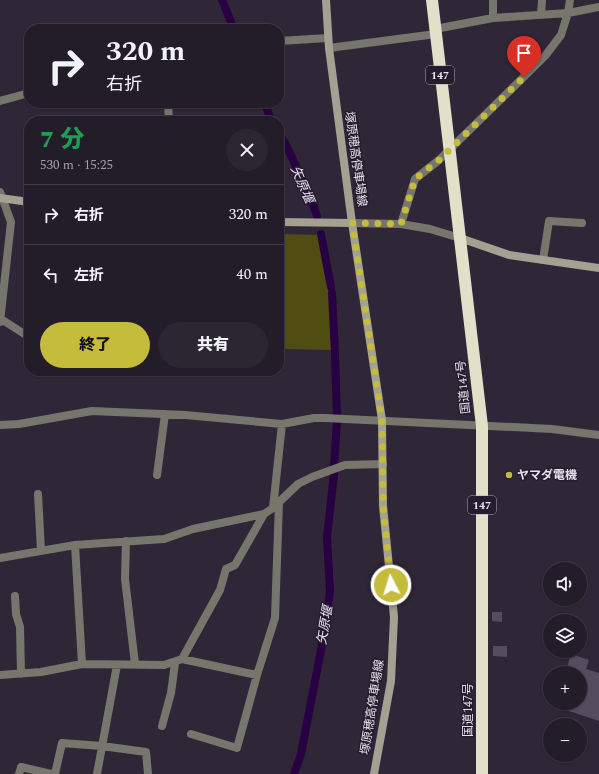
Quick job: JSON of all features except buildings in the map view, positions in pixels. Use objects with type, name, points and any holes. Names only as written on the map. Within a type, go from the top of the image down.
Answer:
[{"type":"highway","name":"国道147号","points":[[432,0],[482,426],[482,774]]},
{"type":"main road","name":"塚原穂高停車場線","points":[[326,0],[329,48],[352,223],[382,420],[383,506],[394,617],[391,681],[374,774]]},
{"type":"main road","points":[[1,196],[24,201]]},
{"type":"main road","points":[[284,222],[352,223]]},
{"type":"main road","points":[[460,238],[508,255],[599,268]]},
{"type":"street","points":[[493,0],[493,18]]},
{"type":"street","points":[[541,14],[542,0]]},
{"type":"street","points":[[401,224],[415,179],[439,160],[546,56],[561,36],[568,13],[570,0]]},
{"type":"street","points":[[329,48],[436,31],[493,18],[568,13],[599,7]]},
{"type":"street","points":[[284,41],[328,38]]},
{"type":"street","points":[[0,101],[24,94]]},
{"type":"street","points":[[1,196],[11,222],[0,320],[24,334]]},
{"type":"street","points":[[543,260],[549,221],[582,223]]},
{"type":"street","points":[[352,223],[401,224],[430,229],[460,238]]},
{"type":"street","points":[[0,425],[19,424],[92,411],[165,414],[282,424],[314,418],[382,420],[552,429],[599,435]]},
{"type":"street","points":[[157,475],[165,414]]},
{"type":"street","points":[[273,508],[282,424]]},
{"type":"street","points":[[0,558],[74,545],[164,539],[193,529],[264,514],[273,508],[298,484],[312,477],[345,465],[383,464]]},
{"type":"street","points":[[38,494],[41,551]]},
{"type":"street","points":[[191,734],[237,748],[275,618],[279,502]]},
{"type":"street","points":[[162,726],[179,661],[220,590],[226,569],[235,565],[264,514]]},
{"type":"street","points":[[126,541],[125,579],[135,664]]},
{"type":"street","points":[[74,545],[82,664]]},
{"type":"street","points":[[15,596],[16,614],[20,627],[21,674]]},
{"type":"street","points":[[0,676],[41,672],[82,664],[164,665],[179,661],[258,675]]},
{"type":"street","points":[[98,774],[117,665]]},
{"type":"street","points":[[55,774],[62,743],[102,746],[146,752],[148,774]]},
{"type":"street","points":[[19,774],[21,767],[51,774]]},
{"type":"shaded area","points":[[284,234],[319,235],[329,282],[332,350],[285,349]]},
{"type":"waterway","name":"矢原堰","points":[[222,0],[232,24]]},
{"type":"waterway","name":"矢原堰","points":[[266,108],[270,116]]},
{"type":"waterway","name":"矢原堰","points":[[284,142],[287,147]]},
{"type":"waterway","name":"矢原堰","points":[[289,151],[317,216]]},
{"type":"waterway","name":"矢原堰","points":[[321,234],[331,287]]},
{"type":"waterway","name":"矢原堰","points":[[332,293],[335,352]]},
{"type":"waterway","name":"矢原堰","points":[[335,356],[337,415]]},
{"type":"waterway","name":"矢原堰","points":[[334,466],[337,422]]},
{"type":"waterway","name":"矢原堰","points":[[294,774],[301,754],[321,650],[330,592],[327,537],[334,474]]},
{"type":"place","name":"ヤマダ電機","points":[[509,475]]},
{"type":"route","points":[[391,585],[383,506],[382,420],[352,223],[401,224],[415,179],[439,160],[524,77]]}]
